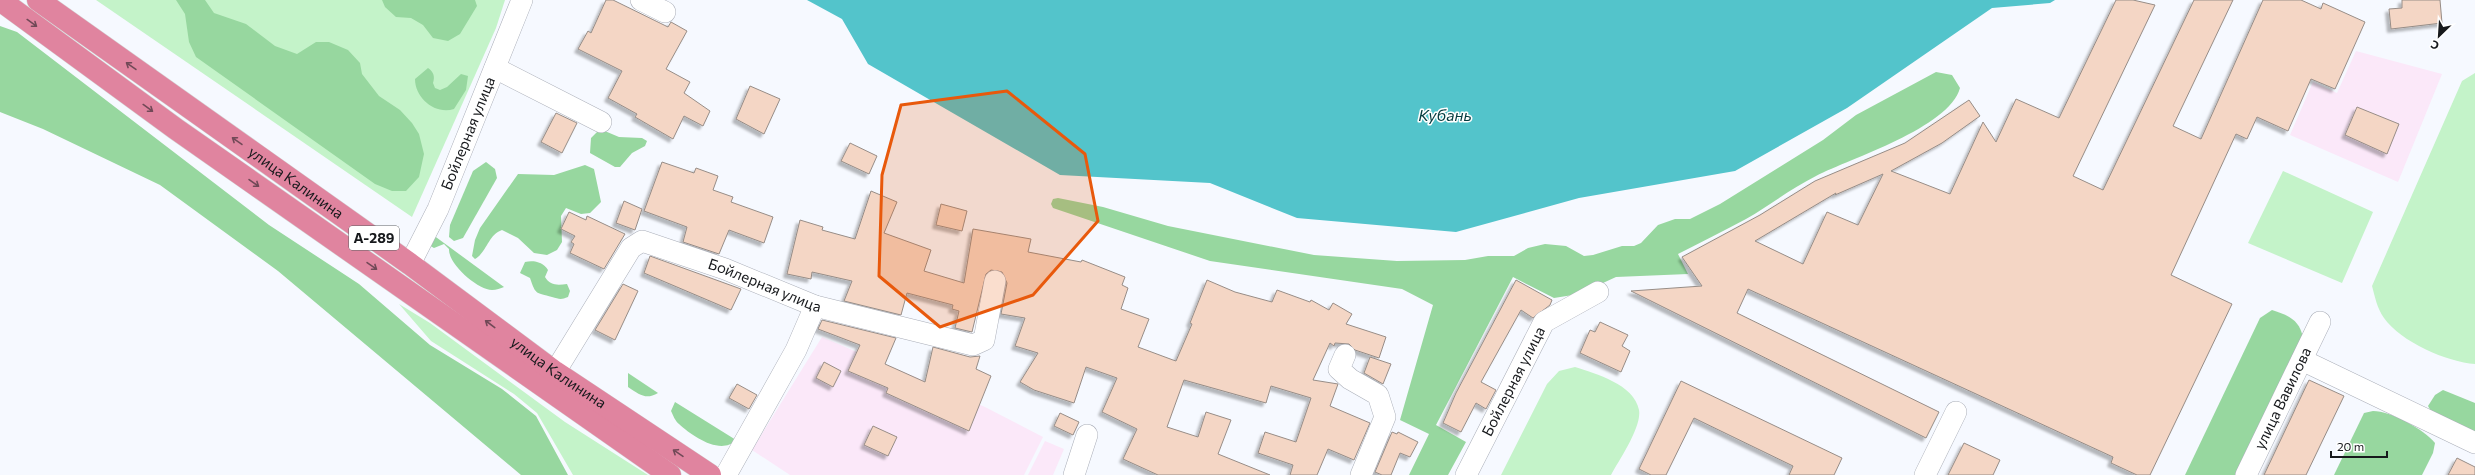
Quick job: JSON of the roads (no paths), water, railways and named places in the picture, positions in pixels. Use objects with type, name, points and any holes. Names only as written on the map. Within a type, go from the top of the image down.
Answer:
[{"type":"highway","name":"улица Калинина","points":[[0,0],[176,129],[670,475]]},
{"type":"highway","name":"улица Калинина","points":[[38,0],[410,264],[556,372],[710,475]]},
{"type":"street","name":"Бойлерная улица","points":[[410,264],[438,209],[522,0]]},
{"type":"street","points":[[641,0],[665,12]]},
{"type":"street","points":[[495,68],[601,122]]},
{"type":"street","name":"Бойлерная улица","points":[[556,372],[631,248],[642,240],[726,269],[815,306],[973,345],[984,340],[995,281]]},
{"type":"street","name":"Бойлерная улица","points":[[1466,475],[1544,322],[1598,292]]},
{"type":"street","points":[[726,475],[796,350],[815,306]]},
{"type":"street","name":"улица Вавилова","points":[[2246,475],[2320,322]]},
{"type":"street","points":[[1345,355],[1339,369],[1350,380],[1378,395],[1385,417],[1361,475]]},
{"type":"street","points":[[2302,360],[2475,443]]},
{"type":"street","points":[[1925,475],[1956,412]]},
{"type":"street","points":[[1074,475],[1087,435]]},
{"type":"water","name":"Кубань","points":[[807,0],[2055,0],[2050,3],[1992,8],[1847,108],[1735,171],[1579,198],[1456,232],[1297,218],[1210,183],[1060,175],[868,64],[842,19]]}]
